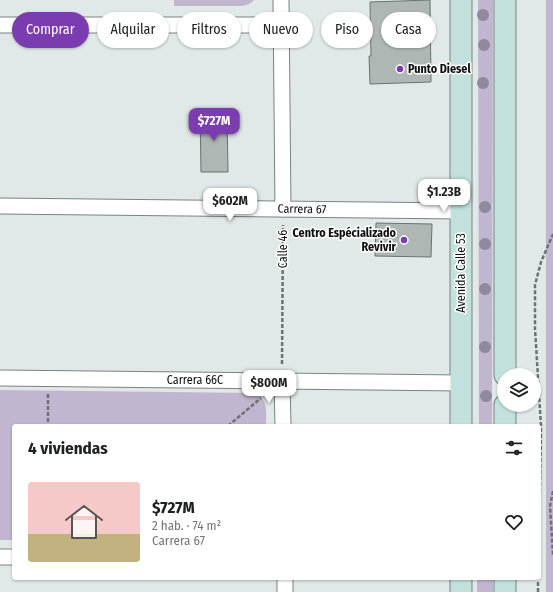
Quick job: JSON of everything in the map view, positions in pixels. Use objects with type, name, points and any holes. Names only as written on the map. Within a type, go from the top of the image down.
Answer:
[{"type":"main road","name":"Avenida Calle 53","points":[[461,0],[461,424]]},
{"type":"main road","points":[[505,0],[505,368]]},
{"type":"main road","points":[[505,412],[505,424]]},
{"type":"main road","points":[[461,580],[461,592]]},
{"type":"main road","points":[[505,580],[505,592]]},
{"type":"street","points":[[281,0],[281,12]]},
{"type":"street","points":[[0,25],[249,25]]},
{"type":"street","points":[[281,48],[283,209]]},
{"type":"street","name":"Carrera 67","points":[[0,206],[461,211]]},
{"type":"street","name":"Carrera 66C","points":[[0,378],[461,383]]},
{"type":"street","points":[[282,381],[283,424]]},
{"type":"street","points":[[0,557],[12,557]]},
{"type":"street","points":[[285,580],[285,592]]},
{"type":"path","name":"Calle 46","points":[[282,381],[283,209]]},
{"type":"path","points":[[541,424],[535,329],[535,286],[541,262],[553,234]]},
{"type":"path","points":[[48,389],[48,424]]},
{"type":"path","points":[[230,424],[264,395]]},
{"type":"path","points":[[553,491],[550,506],[553,555]]},
{"type":"path","points":[[538,580],[538,592]]},
{"type":"shaded area","points":[[174,0],[254,0],[242,6],[174,6]]},
{"type":"shaded area","points":[[478,0],[493,0],[492,424],[479,424]]},
{"type":"shaded area","points":[[546,0],[553,0],[553,592],[546,592]]},
{"type":"shaded area","points":[[0,390],[253,393],[262,398],[266,406],[266,424],[12,424],[12,540],[0,540]]},
{"type":"shaded area","points":[[477,580],[493,580],[493,592],[477,592]]},
{"type":"building","points":[[430,0],[430,12],[381,12],[381,48],[431,48],[431,82],[370,84],[369,56],[371,56],[371,48],[373,48],[373,12],[370,12],[370,2]]},
{"type":"building","points":[[200,111],[227,111],[228,172],[201,172]]},
{"type":"building","name":"Centro Espécializado Revivir","points":[[376,223],[432,224],[431,257],[375,256]]},
{"type":"place","name":"Punto Diesel","points":[[400,69]]},
{"type":"place","name":"Centro Espécializado Revivir","points":[[404,240]]}]
